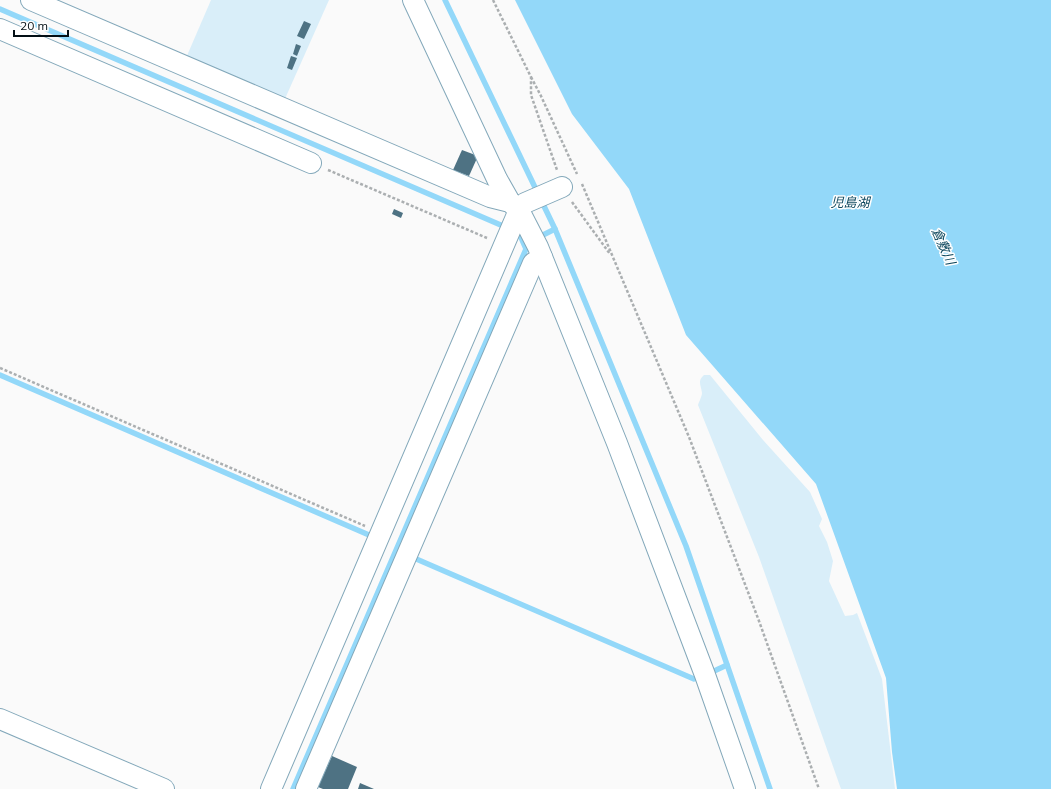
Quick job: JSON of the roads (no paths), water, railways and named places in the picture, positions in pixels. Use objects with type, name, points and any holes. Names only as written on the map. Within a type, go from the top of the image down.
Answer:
[{"type":"street","points":[[31,0],[490,198],[521,228],[533,263],[306,789]]},
{"type":"street","points":[[413,0],[521,228],[620,450],[705,675],[744,789]]},
{"type":"street","points":[[0,29],[311,163]]},
{"type":"street","points":[[271,789],[381,533],[521,228],[569,185]]},
{"type":"street","points":[[0,718],[164,789]]},
{"type":"water","name":"児島湖","points":[[515,0],[1051,0],[1051,789],[897,789],[892,752],[886,678],[816,484],[686,335],[629,189],[572,114]]},
{"type":"waterway","points":[[445,0],[555,229],[686,546],[770,789]]},
{"type":"waterway","points":[[0,9],[519,233],[526,249],[293,789]]},
{"type":"waterway","points":[[537,238],[555,229]]},
{"type":"waterway","points":[[0,375],[369,535]]},
{"type":"waterway","points":[[414,558],[694,679],[700,677]]},
{"type":"waterway","points":[[712,672],[727,665]]},
{"type":"water label","name":"倉敷川","points":[[944,246]]}]
